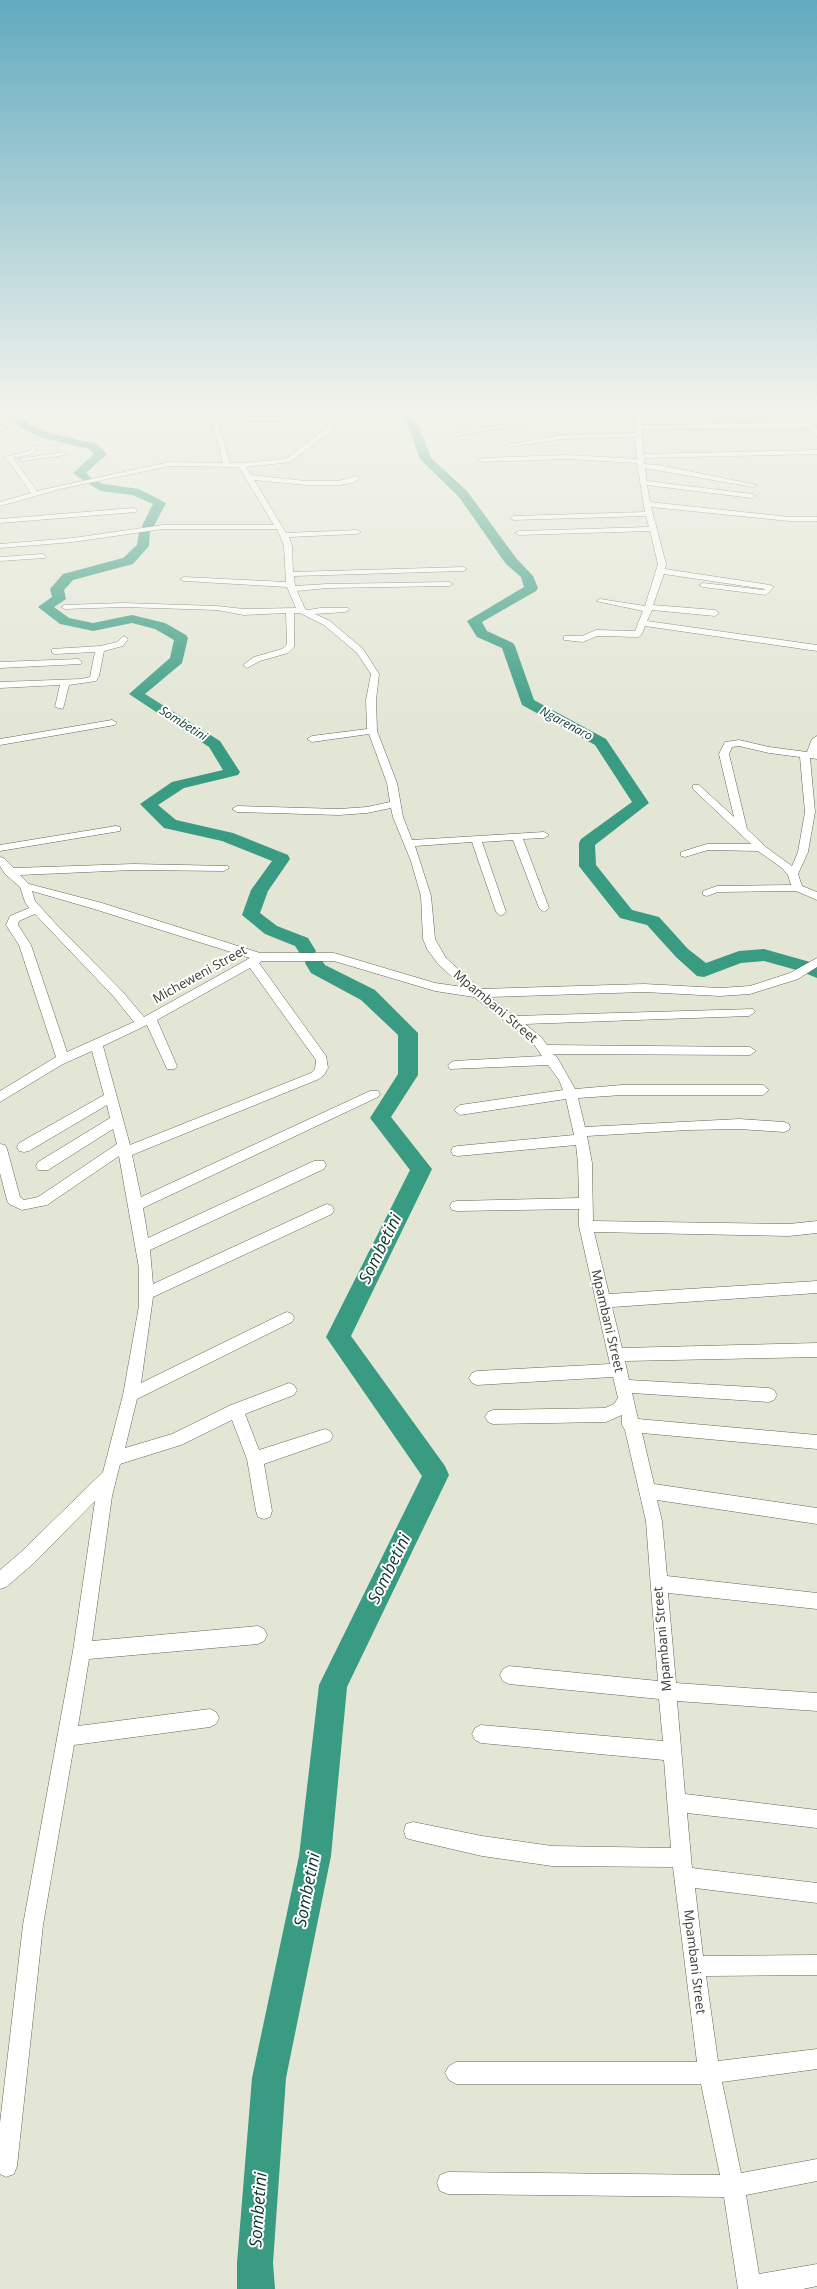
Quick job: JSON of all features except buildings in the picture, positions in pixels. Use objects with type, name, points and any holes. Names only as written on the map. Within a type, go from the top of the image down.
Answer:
[{"type":"street","points":[[0,521],[26,519]]},
{"type":"street","points":[[247,665],[258,659],[286,651],[291,645],[299,611],[291,583],[288,546],[282,531],[274,519]]},
{"type":"street","points":[[567,638],[583,639],[596,633],[638,634],[644,623],[661,571],[660,553],[651,519]]},
{"type":"street","points":[[787,519],[817,519]]},
{"type":"street","points":[[0,546],[73,540],[163,527],[357,532]]},
{"type":"street","points":[[519,533],[654,529]]},
{"type":"street","points":[[0,559],[42,556]]},
{"type":"street","points":[[291,583],[463,569]]},
{"type":"street","points":[[661,571],[770,587],[766,593],[703,585]]},
{"type":"street","points":[[184,579],[291,583],[327,586],[449,584]]},
{"type":"street","points":[[600,601],[649,608],[715,613]]},
{"type":"street","points":[[65,607],[110,604],[217,608],[244,612],[345,610]]},
{"type":"street","name":"Mpambani Street","points":[[299,611],[327,623],[342,635],[360,651],[371,664],[375,674],[371,700],[372,731],[382,754],[385,770],[392,783],[398,817],[416,861],[426,896],[429,939],[433,949],[442,961],[477,993],[514,1020],[537,1040],[553,1060],[564,1078],[570,1094],[581,1136],[585,1163],[586,1226],[626,1401],[630,1425],[654,1521],[675,1802],[694,1966],[710,2073],[733,2186],[750,2288]]},
{"type":"street","points":[[644,623],[817,648]]},
{"type":"street","points":[[55,651],[100,649],[122,643],[124,640]]},
{"type":"street","points":[[0,685],[93,679],[95,676],[100,649]]},
{"type":"street","points":[[0,665],[78,662]]},
{"type":"street","points":[[60,707],[65,682]]},
{"type":"street","points":[[0,742],[112,723]]},
{"type":"street","points":[[312,739],[372,731]]},
{"type":"street","points":[[793,874],[802,852],[810,812],[810,756],[817,739]]},
{"type":"street","points":[[742,829],[725,761],[724,754],[728,744],[740,743],[769,750],[810,756]]},
{"type":"street","points":[[696,787],[761,848],[793,874],[797,888]]},
{"type":"street","points":[[237,809],[339,812],[367,810],[396,804]]},
{"type":"street","points":[[0,848],[116,830]]},
{"type":"street","points":[[409,843],[544,835]]},
{"type":"street","points":[[517,837],[544,908]]},
{"type":"street","points":[[476,839],[501,912]]},
{"type":"street","points":[[685,854],[707,847],[724,846],[761,848]]},
{"type":"street","points":[[0,860],[9,872],[25,886],[98,906],[256,960],[322,1059],[323,1063],[320,1072],[316,1076],[124,1150],[42,1201],[29,1205],[22,1205],[14,1200],[0,1149]]},
{"type":"street","points":[[9,872],[133,867],[224,868]]},
{"type":"street","points":[[25,886],[27,895],[36,909],[146,1021],[171,1066]]},
{"type":"street","points":[[707,893],[716,889],[797,888],[817,896]]},
{"type":"street","points":[[36,909],[14,919],[12,924],[25,945],[63,1060]]},
{"type":"street","name":"Micheweni Street","points":[[0,1097],[63,1060],[146,1021],[256,960],[334,957],[435,987],[477,993],[644,988],[720,992],[750,990],[794,976],[817,962]]},
{"type":"street","points":[[514,1020],[749,1012]]},
{"type":"street","points":[[6,2166],[33,1925],[82,1652],[104,1496],[131,1395],[145,1317],[147,1294],[143,1247],[136,1205],[117,1120],[96,1044]]},
{"type":"street","points":[[543,1049],[750,1051]]},
{"type":"street","points":[[454,1066],[553,1060]]},
{"type":"street","points":[[460,1110],[570,1094],[622,1090],[681,1088],[762,1090]]},
{"type":"street","points":[[136,1205],[374,1094]]},
{"type":"street","points":[[24,1147],[111,1097]]},
{"type":"street","points":[[43,1166],[117,1120]]},
{"type":"street","points":[[458,1151],[688,1125],[739,1124],[784,1128]]},
{"type":"street","points":[[143,1247],[319,1165]]},
{"type":"street","points":[[457,1206],[586,1203]]},
{"type":"street","points":[[147,1294],[327,1210]]},
{"type":"street","points":[[586,1226],[789,1230],[817,1227]]},
{"type":"street","points":[[602,1301],[817,1287]]},
{"type":"street","points":[[131,1395],[287,1318]]},
{"type":"street","points":[[615,1355],[817,1350]]},
{"type":"street","points":[[477,1378],[618,1370]]},
{"type":"street","points":[[622,1386],[769,1395]]},
{"type":"street","points":[[114,1459],[175,1440],[236,1410],[289,1390]]},
{"type":"street","points":[[493,1417],[606,1415],[619,1409],[626,1401]]},
{"type":"street","points":[[236,1410],[254,1459],[264,1511]]},
{"type":"street","points":[[630,1425],[817,1442]]},
{"type":"street","points":[[254,1459],[325,1436]]},
{"type":"street","points":[[0,1581],[27,1558],[110,1476]]},
{"type":"street","points":[[646,1491],[817,1516]]},
{"type":"street","points":[[658,1583],[817,1602]]},
{"type":"street","points":[[82,1652],[258,1635]]},
{"type":"street","points":[[509,1675],[667,1692],[817,1702]]},
{"type":"street","points":[[66,1737],[210,1718]]},
{"type":"street","points":[[480,1734],[671,1751]]},
{"type":"street","points":[[675,1802],[817,1819]]},
{"type":"street","points":[[413,1831],[482,1846],[552,1856],[681,1858]]},
{"type":"street","points":[[683,1877],[817,1893]]},
{"type":"street","points":[[694,1966],[817,1965]]},
{"type":"street","points":[[456,2073],[710,2073],[817,2059]]},
{"type":"street","points":[[448,2183],[733,2186],[817,2170]]},
{"type":"street","points":[[750,2288],[817,2275]]},
{"type":"waterway","name":"Sombetini","points":[[148,526],[152,519]]},
{"type":"waterway","name":"Ngarenaro","points":[[481,519],[511,561],[527,576],[531,588],[474,621],[482,634],[508,646],[527,702],[557,720],[601,742],[641,803],[587,843],[588,866],[626,914],[653,921],[682,953],[704,971],[739,957],[764,955],[806,966],[817,972]]},
{"type":"waterway","name":"Sombetini","points":[[145,531],[143,546],[128,561],[68,577],[57,589],[59,599],[45,607],[65,621],[93,627],[132,619],[160,626],[181,638],[177,660],[136,694],[215,744],[232,772],[178,785],[148,804],[170,824],[227,837],[282,859],[260,890],[251,915],[271,930],[302,942],[307,951]]},
{"type":"waterway","name":"Sombetini","points":[[256,2289],[255,2263],[269,2078],[315,1856],[333,1685],[436,1475],[338,1337],[421,1169],[380,1118],[408,1075],[408,1033],[368,995],[318,969],[314,963]]}]
